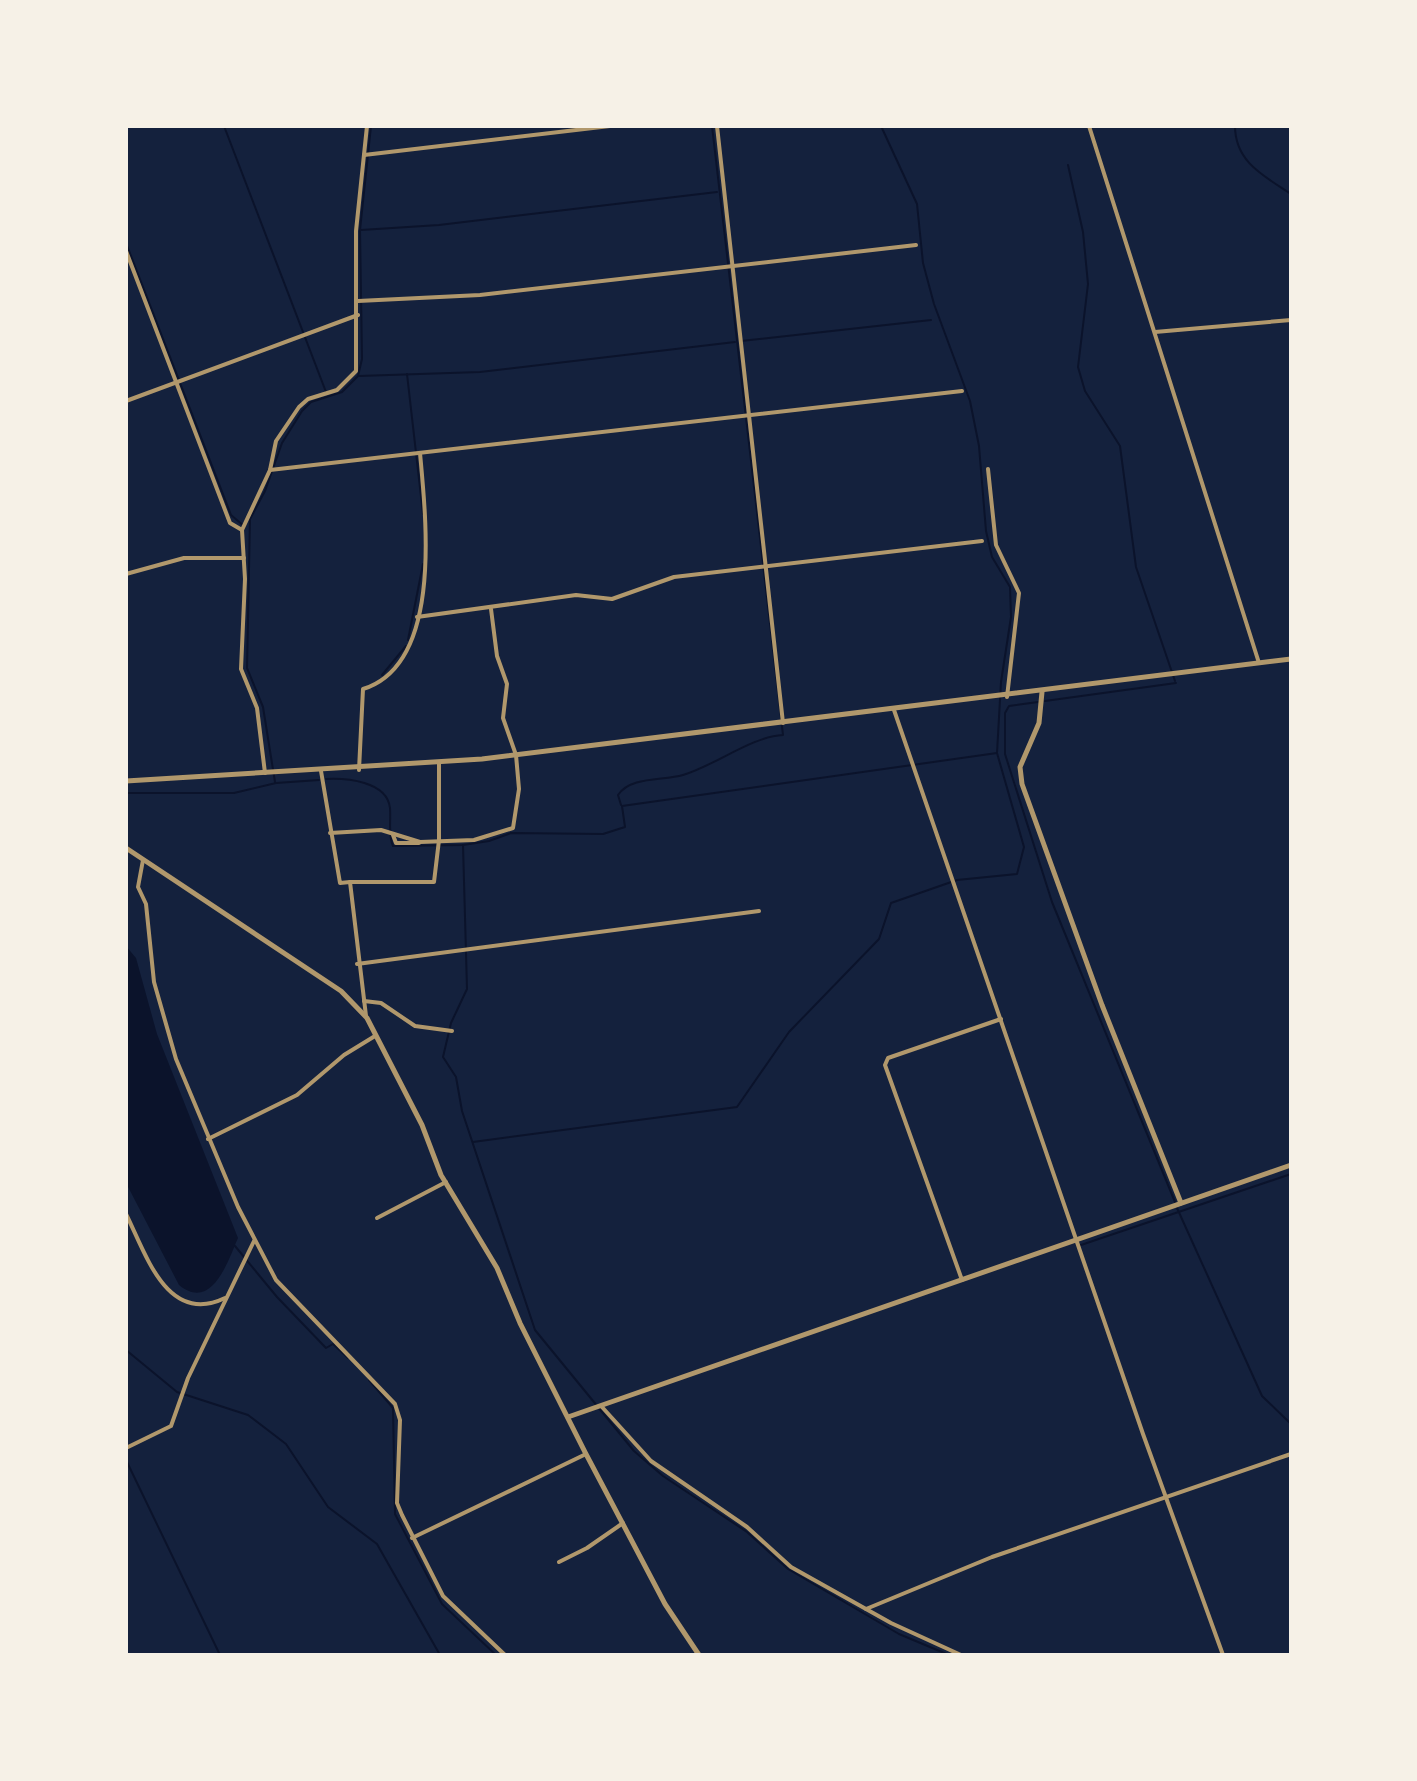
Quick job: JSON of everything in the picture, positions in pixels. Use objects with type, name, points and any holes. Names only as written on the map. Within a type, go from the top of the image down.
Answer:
[{"type":"street","points":[[265,773],[257,708],[241,669],[242,530],[270,470],[276,441],[305,401],[337,390],[352,378],[358,365],[356,231],[367,126]]},
{"type":"street","points":[[364,155],[610,126]]},
{"type":"street","points":[[717,126],[783,723]]},
{"type":"street","points":[[1089,126],[1259,663]]},
{"type":"street","points":[[358,301],[480,295],[916,245]]},
{"type":"street","points":[[126,251],[230,523],[242,530]]},
{"type":"street","points":[[126,401],[358,315]]},
{"type":"street","points":[[1155,332],[1291,320]]},
{"type":"street","points":[[270,470],[962,391]]},
{"type":"street","points":[[359,770],[363,689],[380,685],[411,647],[417,617],[429,543],[420,453]]},
{"type":"street","points":[[988,469],[996,545],[1019,593],[1007,697]]},
{"type":"street","points":[[417,617],[576,595],[612,599],[674,577],[982,541]]},
{"type":"street","points":[[126,574],[184,558],[244,558]]},
{"type":"street","points":[[330,833],[381,830],[420,842],[474,840],[513,828],[519,789],[516,755],[503,718],[507,684],[497,656],[491,609]]},
{"type":"street","points":[[126,781],[359,770],[516,755],[1007,697],[1291,659]]},
{"type":"street","points":[[1042,692],[1039,723],[1020,767],[1022,784],[1102,1005],[1181,1203]]},
{"type":"street","points":[[894,710],[1223,1655]]},
{"type":"street","points":[[321,771],[340,883],[434,882],[439,840],[439,763]]},
{"type":"street","points":[[126,848],[341,991],[367,1018]]},
{"type":"street","points":[[143,860],[138,887],[146,904],[149,963],[176,1059],[254,1241],[276,1280],[374,1378],[395,1404],[400,1420],[397,1503],[412,1538],[443,1596],[505,1655]]},
{"type":"street","points":[[350,882],[357,964],[367,1018],[422,1125],[446,1182],[497,1268],[520,1323],[586,1454],[665,1604],[699,1655]]},
{"type":"street","points":[[357,964],[759,911]]},
{"type":"street","points":[[364,1001],[381,1003],[415,1026],[452,1031]]},
{"type":"street","points":[[962,1280],[885,1065],[888,1058],[1001,1019]]},
{"type":"street","points":[[208,1139],[297,1095],[344,1055],[376,1036]]},
{"type":"street","points":[[568,1417],[1291,1165]]},
{"type":"street","points":[[377,1218],[446,1182]]},
{"type":"street","points":[[126,1214],[159,1282],[190,1303],[209,1305],[227,1296]]},
{"type":"street","points":[[126,1448],[171,1426],[188,1378],[254,1241]]},
{"type":"street","points":[[602,1407],[651,1461],[747,1527],[791,1567],[866,1609],[961,1655]]},
{"type":"street","points":[[412,1538],[586,1454]]},
{"type":"street","points":[[866,1609],[992,1557],[1291,1454]]},
{"type":"street","points":[[559,1562],[587,1548],[623,1523]]},
{"type":"water","points":[[126,946],[136,958],[157,1034],[238,1238],[224,1270],[210,1288],[201,1292],[191,1292],[179,1285],[126,1183]]},
{"type":"waterway","points":[[224,126],[326,392]]},
{"type":"waterway","points":[[275,782],[263,707],[247,668],[250,519],[265,491],[282,443],[302,411],[311,402],[342,392],[358,376],[362,359],[360,230],[371,126]]},
{"type":"waterway","points":[[621,805],[618,795],[631,785],[683,775],[759,740],[783,735],[712,126]]},
{"type":"waterway","points":[[473,1142],[737,1107],[789,1032],[879,939],[891,903],[957,880],[1017,874],[1024,847],[997,753],[1001,682],[1011,617],[1010,587],[992,557],[986,531],[979,446],[970,401],[934,304],[923,263],[917,204],[881,126]]},
{"type":"waterway","points":[[1235,126],[1236,139],[1246,159],[1261,174],[1291,194]]},
{"type":"waterway","points":[[1068,165],[1083,232],[1088,284],[1078,367],[1085,391],[1120,446],[1136,567],[1175,681]]},
{"type":"waterway","points":[[361,230],[439,225],[717,192]]},
{"type":"waterway","points":[[126,243],[231,515],[244,526]]},
{"type":"waterway","points":[[741,341],[931,320]]},
{"type":"waterway","points":[[359,376],[480,372],[735,342]]},
{"type":"waterway","points":[[407,374],[423,514]]},
{"type":"waterway","points":[[408,640],[423,564]]},
{"type":"waterway","points":[[382,675],[406,646]]},
{"type":"waterway","points":[[1045,701],[1176,683]]},
{"type":"waterway","points":[[1038,702],[1009,706],[1005,713],[1005,754],[1052,902],[1175,1202]]},
{"type":"waterway","points":[[326,779],[364,783],[382,792],[390,808],[393,846],[463,845],[489,841],[511,833],[603,834],[625,827],[622,806],[997,753]]},
{"type":"waterway","points":[[126,793],[234,793],[276,783],[319,780]]},
{"type":"waterway","points":[[463,845],[467,989],[451,1023],[443,1057],[456,1077],[462,1111],[535,1330],[634,1451],[663,1476],[747,1532],[788,1569],[899,1634],[949,1655]]},
{"type":"waterway","points":[[1081,1245],[1291,1174]]},
{"type":"waterway","points":[[1177,1208],[1262,1396],[1291,1424]]},
{"type":"waterway","points":[[235,1246],[277,1297],[326,1348],[333,1344],[348,1358]]},
{"type":"waterway","points":[[126,1350],[177,1392],[248,1415],[286,1444],[328,1507],[377,1544],[440,1655]]},
{"type":"waterway","points":[[369,1380],[393,1408],[395,1514],[442,1604],[496,1655]]},
{"type":"waterway","points":[[126,1460],[220,1655]]}]
